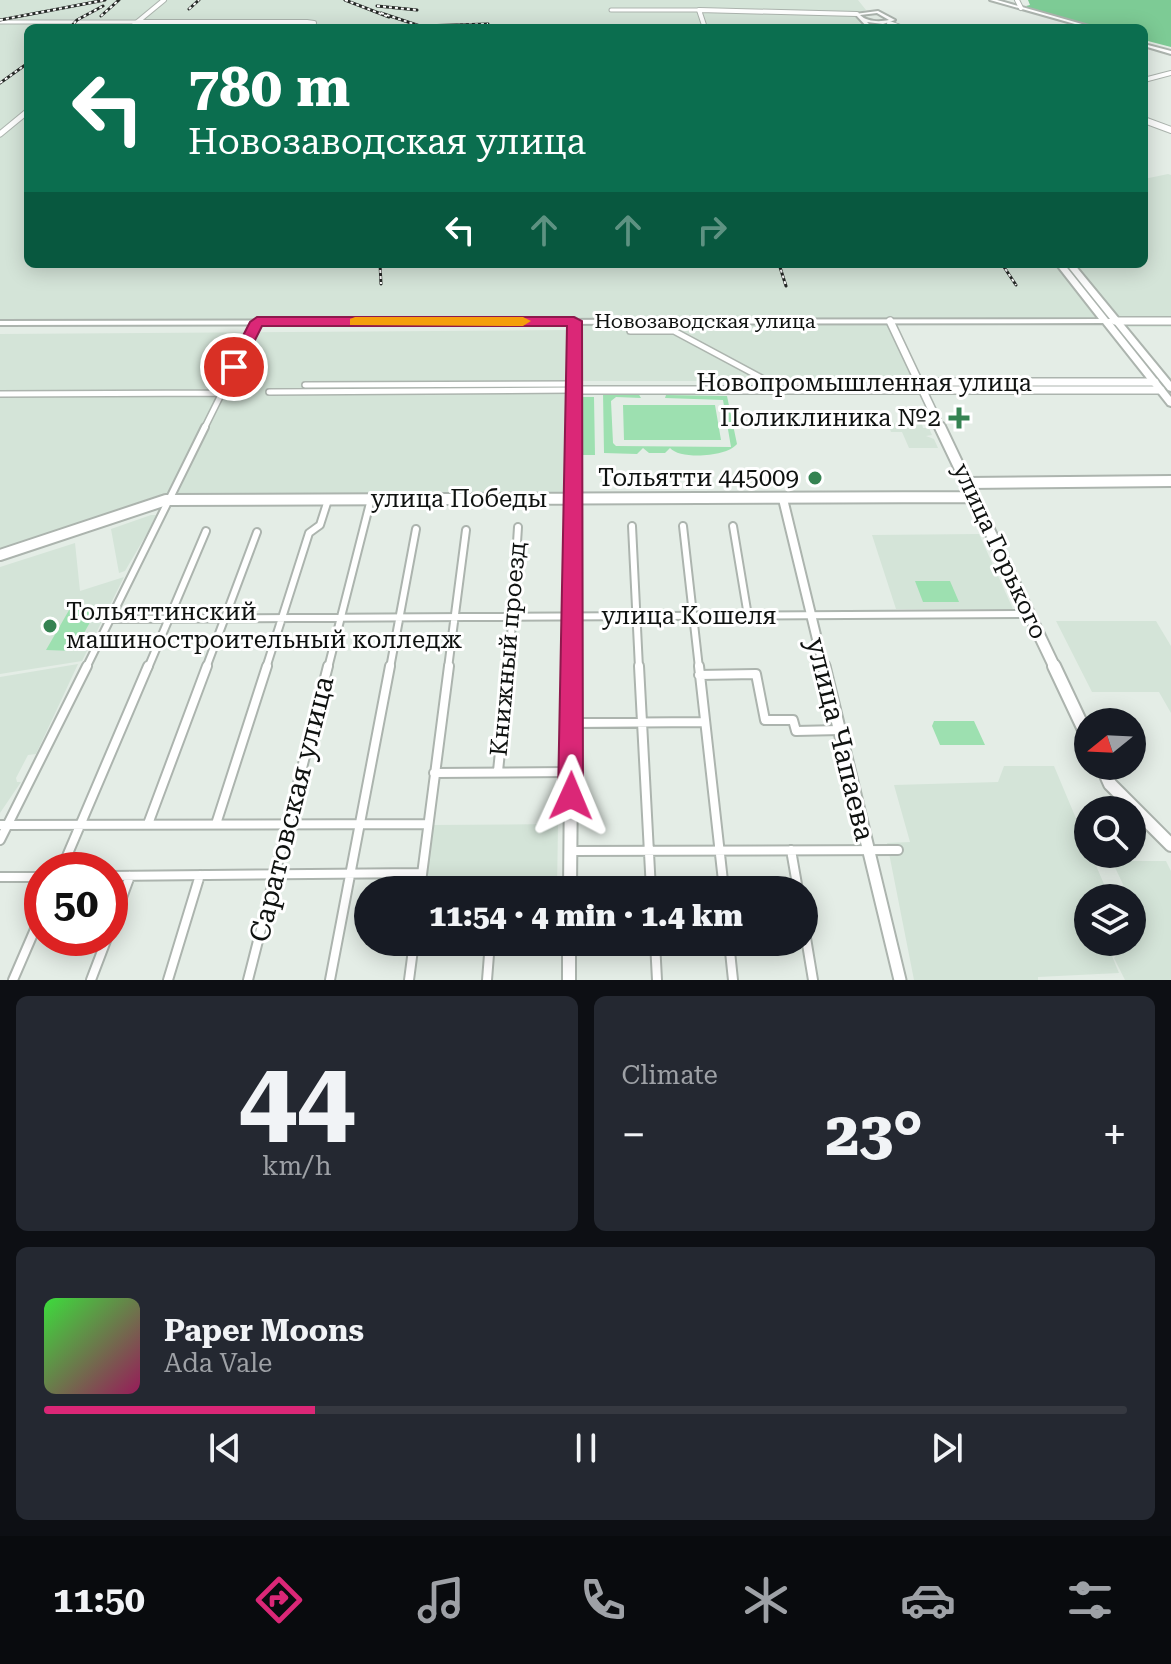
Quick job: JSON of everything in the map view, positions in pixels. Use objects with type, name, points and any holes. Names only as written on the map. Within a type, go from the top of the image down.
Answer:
[{"type":"main road","points":[[980,0],[1079,24]]},
{"type":"main road","points":[[993,2],[1067,24]]},
{"type":"main road","points":[[863,3],[871,10],[892,17],[889,23],[884,24]]},
{"type":"main road","points":[[860,13],[866,10],[863,3]]},
{"type":"main road","points":[[860,13],[878,12]]},
{"type":"main road","points":[[860,13],[863,20],[870,24]]},
{"type":"main road","points":[[1148,45],[1171,51]]},
{"type":"main road","points":[[1148,121],[1171,130]]},
{"type":"main road","points":[[1064,268],[1146,358],[1165,385],[1171,403]]},
{"type":"main road","points":[[1073,268],[1135,358],[1165,385]]},
{"type":"main road","points":[[570,876],[574,321]]},
{"type":"main road","name":"улица Горького","points":[[890,321],[1074,708]]},
{"type":"main road","name":"Новозаводская улица","points":[[0,323],[1171,321]]},
{"type":"main road","points":[[1135,358],[1146,358]]},
{"type":"main road","name":"Новопромышленная улица","points":[[574,387],[771,383],[921,385]]},
{"type":"main road","name":"Новопромышленная улица","points":[[574,387],[1165,385]]},
{"type":"main road","points":[[967,483],[1171,481]]},
{"type":"main road","name":"улица Победы","points":[[0,555],[166,500],[974,497]]},
{"type":"main road","points":[[1108,780],[1171,845]]},
{"type":"main road","points":[[569,956],[569,980]]},
{"type":"street","points":[[135,24],[164,0]]},
{"type":"street","points":[[643,0],[646,10]]},
{"type":"street","points":[[1017,0],[1021,8]]},
{"type":"street","points":[[611,10],[860,13]]},
{"type":"street","points":[[699,10],[704,24]]},
{"type":"street","points":[[0,22],[314,24]]},
{"type":"street","points":[[1148,79],[1171,73]]},
{"type":"street","points":[[0,134],[24,114]]},
{"type":"street","points":[[0,840],[4,825],[257,322]]},
{"type":"street","points":[[629,322],[630,331],[674,331],[771,383]]},
{"type":"street","points":[[305,385],[574,387]]},
{"type":"street","points":[[269,392],[574,387]]},
{"type":"street","points":[[0,394],[221,393]]},
{"type":"street","name":"Саратовская улица","points":[[248,980],[371,499]]},
{"type":"street","name":"улица Чапаева","points":[[783,499],[900,980]]},
{"type":"street","points":[[216,824],[309,533],[320,525],[328,500]]},
{"type":"street","points":[[632,526],[650,876]]},
{"type":"street","points":[[683,526],[723,876]]},
{"type":"street","points":[[733,526],[748,616]]},
{"type":"street","name":"Книжный проезд","points":[[498,771],[514,615],[518,527]]},
{"type":"street","points":[[330,980],[416,529]]},
{"type":"street","points":[[422,876],[466,530]]},
{"type":"street","points":[[68,852],[206,531]]},
{"type":"street","points":[[148,824],[257,532]]},
{"type":"street","name":"улица Кошеля","points":[[109,619],[1030,614]]},
{"type":"street","points":[[699,675],[756,674],[765,720],[793,720],[796,731],[840,730]]},
{"type":"street","points":[[572,723],[705,722]]},
{"type":"street","points":[[434,773],[571,772]]},
{"type":"street","points":[[4,825],[428,824]]},
{"type":"street","points":[[791,850],[796,876]]},
{"type":"street","points":[[570,851],[898,850]]},
{"type":"street","points":[[128,881],[130,876],[422,873]]},
{"type":"street","points":[[168,980],[200,875]]},
{"type":"street","points":[[0,877],[24,877]]},
{"type":"street","points":[[13,980],[24,955]]},
{"type":"street","points":[[91,980],[100,956]]},
{"type":"street","points":[[409,980],[412,956]]},
{"type":"street","points":[[487,980],[489,956]]},
{"type":"street","points":[[656,956],[657,980]]},
{"type":"street","points":[[730,956],[733,980]]},
{"type":"street","points":[[809,956],[813,980]]},
{"type":"shaded area","points":[[0,0],[858,0],[866,10],[857,14],[867,24],[24,24],[24,268],[1063,268],[1105,321],[888,321],[916,381],[576,381],[577,322],[0,322]]},
{"type":"shaded area","points":[[1171,175],[1171,327],[1123,327],[1075,268],[1148,268],[1148,178]]},
{"type":"shaded area","points":[[570,330],[571,497],[165,499],[0,552],[0,334]]},
{"type":"shaded area","points":[[921,421],[923,428],[929,428],[932,435],[926,436],[934,439],[938,448],[909,448],[902,432],[891,432],[888,424]]},
{"type":"shaded area","points":[[156,515],[149,530],[125,571],[119,573],[111,529]]},
{"type":"shaded area","points":[[979,534],[1013,609],[896,609],[872,535]]},
{"type":"shaded area","name":"Тольяттинский машиностроительный колледж","points":[[75,543],[80,591],[124,577],[82,661],[0,674],[0,567]]},
{"type":"shaded area","points":[[1056,621],[1156,621],[1171,646],[1171,713],[1159,692],[1092,692]]},
{"type":"shaded area","points":[[78,664],[36,754],[28,755],[16,778],[17,782],[21,782],[0,813],[0,677]]},
{"type":"shaded area","points":[[1004,766],[1054,766],[1074,814],[1074,868],[1097,868],[1104,884],[1074,884],[1074,956],[1112,956],[1119,973],[1038,977],[1038,980],[914,980],[887,843],[910,842],[894,785],[998,782]]},
{"type":"shaded area","points":[[558,824],[557,876],[425,876],[431,825]]},
{"type":"shaded area","points":[[1146,861],[1166,861],[1171,871],[1171,980],[1125,980],[1114,958],[1146,956],[1146,884],[1123,884],[1115,868],[1146,868]]},
{"type":"green space","points":[[1028,0],[1171,0],[1171,47],[1148,41],[1148,24],[1085,24],[1026,6],[1030,5]]},
{"type":"green space","points":[[603,392],[638,393],[641,398],[616,397],[611,401],[613,443],[616,446],[731,447],[723,400],[665,398],[666,395],[727,396],[737,444],[724,452],[704,455],[683,454],[670,448],[665,453],[649,453],[643,448],[637,454],[604,453]]},
{"type":"green space","points":[[580,397],[594,397],[595,455],[580,455]]},
{"type":"green space","points":[[623,405],[715,405],[721,440],[624,440]]},
{"type":"green space","points":[[915,581],[950,581],[959,602],[923,602]]},
{"type":"green space","points":[[72,605],[99,606],[74,651],[46,650]]},
{"type":"green space","points":[[934,721],[974,721],[985,745],[940,745],[932,726]]},
{"type":"railway","points":[[0,20],[105,0]]},
{"type":"railway","points":[[101,16],[119,0]]},
{"type":"railway","points":[[189,9],[199,0]]},
{"type":"railway","points":[[345,0],[389,17]]},
{"type":"railway","points":[[74,24],[103,6]]},
{"type":"railway","points":[[377,6],[417,10]]},
{"type":"railway","points":[[381,13],[414,24]]},
{"type":"railway","points":[[0,83],[24,66]]},
{"type":"railway","points":[[380,268],[381,284]]},
{"type":"railway","points":[[780,268],[786,286]]},
{"type":"railway","points":[[1005,268],[1016,285]]},
{"type":"slow traffic","points":[[355,322],[523,321]]},
{"type":"place","name":"Поликлиника №2","points":[[959,418]]},
{"type":"place","name":"Тольятти 445009","points":[[815,478]]},
{"type":"place","name":"Тольяттинский машиностроительный колледж","points":[[50,626]]},
{"type":"route","points":[[234,367],[257,322],[574,321],[571,796]]}]
